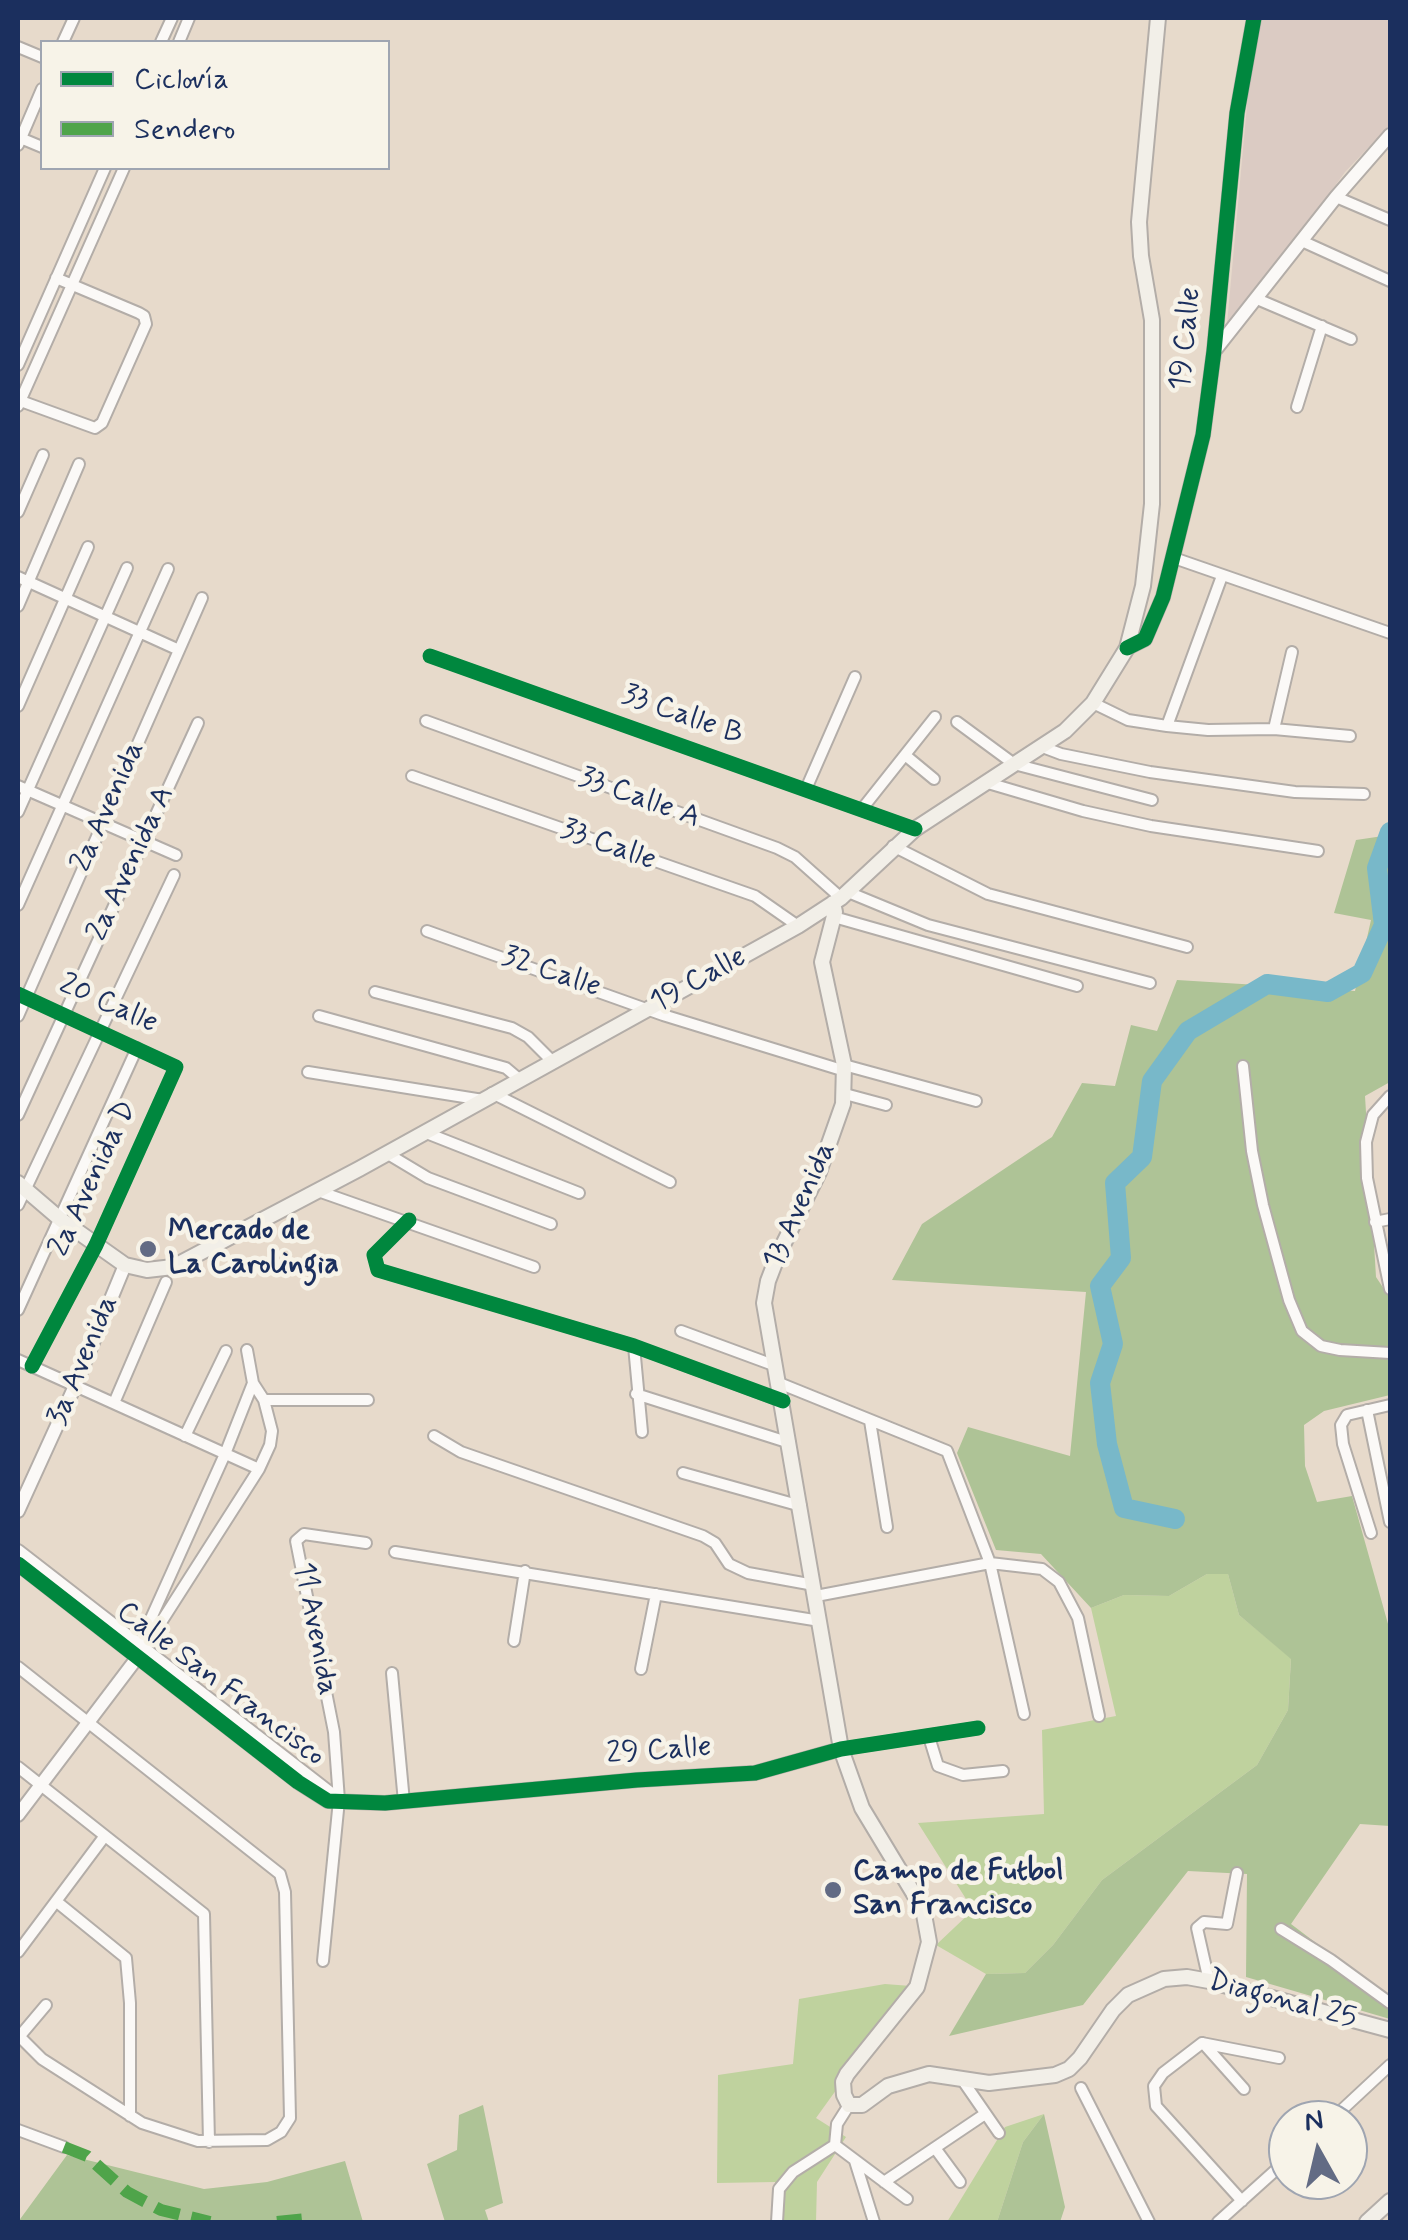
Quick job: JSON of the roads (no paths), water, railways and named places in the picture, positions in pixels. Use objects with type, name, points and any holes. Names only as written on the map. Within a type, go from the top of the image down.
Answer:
[{"type":"main road","points":[[1127,648],[1143,586],[1152,504],[1152,320],[1139,222],[1158,18]]},
{"type":"main road","name":"19 Calle","points":[[125,1265],[147,1270],[173,1267],[388,1154],[839,902],[915,828],[1065,730],[1093,703],[1127,648]]},
{"type":"main road","name":"13 Avenida","points":[[839,902],[822,962],[844,1068],[845,1094],[819,1172],[768,1281],[764,1302],[841,1749]]},
{"type":"main road","points":[[21,1186],[125,1265]]},
{"type":"main road","points":[[841,1749],[862,1808],[922,1910],[929,1942],[923,1974],[909,2001],[843,2082],[849,2105]]},
{"type":"main road","name":"Diagonal 25","points":[[849,2105],[862,2105],[888,2086],[929,2074],[989,2083],[1055,2075],[1080,2058],[1128,1995],[1164,1979],[1187,1977],[1209,1981],[1390,2030]]},
{"type":"main road","points":[[1367,2222],[1390,2201]]},
{"type":"street","name":"19 Calle","points":[[1127,648],[1145,640],[1154,622],[1174,558],[1203,435],[1237,113],[1254,18]]},
{"type":"street","points":[[19,140],[40,93]]},
{"type":"street","points":[[1214,351],[1390,135]]},
{"type":"street","points":[[56,278],[73,285],[139,313],[144,316],[146,324],[102,423],[94,428],[18,402],[73,285],[123,170]]},
{"type":"street","points":[[18,365],[104,171],[117,182]]},
{"type":"street","points":[[1336,197],[1390,220]]},
{"type":"street","points":[[1304,242],[1390,281]]},
{"type":"street","points":[[1257,298],[1351,339]]},
{"type":"street","points":[[1297,407],[1322,326]]},
{"type":"street","points":[[18,512],[44,455]]},
{"type":"street","points":[[18,606],[23,579],[80,464]]},
{"type":"street","points":[[18,706],[88,547]]},
{"type":"street","points":[[1174,558],[1390,633]]},
{"type":"street","points":[[18,812],[22,789],[127,568]]},
{"type":"street","points":[[18,905],[168,570]]},
{"type":"street","points":[[1168,726],[1222,576]]},
{"type":"street","points":[[23,579],[179,650]]},
{"type":"street","name":"2a Avenida","points":[[18,1016],[22,996],[202,598]]},
{"type":"street","points":[[1274,729],[1292,652]]},
{"type":"street","name":"33 Calle B","points":[[430,656],[915,828]]},
{"type":"street","points":[[806,790],[855,677]]},
{"type":"street","points":[[1093,703],[1128,720],[1168,726],[1350,736]]},
{"type":"street","points":[[862,810],[935,717]]},
{"type":"street","name":"33 Calle A","points":[[426,721],[778,848],[796,858],[839,902],[1150,983]]},
{"type":"street","points":[[957,722],[1014,764],[1152,800]]},
{"type":"street","name":"2a Avenida A","points":[[18,1116],[198,723]]},
{"type":"street","points":[[1039,746],[1150,772],[1295,792],[1364,794]]},
{"type":"street","points":[[905,755],[934,779]]},
{"type":"street","name":"33 Calle","points":[[412,776],[754,896],[798,926]]},
{"type":"street","points":[[988,783],[1151,826],[1318,851]]},
{"type":"street","points":[[22,789],[176,855]]},
{"type":"street","points":[[893,846],[988,894],[1187,946]]},
{"type":"street","points":[[18,1205],[21,1186],[102,1032],[174,875]]},
{"type":"street","points":[[839,902],[1077,986]]},
{"type":"street","name":"32 Calle","points":[[427,931],[651,1008],[844,1068],[976,1101]]},
{"type":"street","points":[[375,992],[512,1028],[528,1037],[552,1061]]},
{"type":"street","name":"20 Calle","points":[[22,996],[176,1066]]},
{"type":"street","points":[[319,1016],[506,1068],[519,1079]]},
{"type":"street","points":[[18,1310],[137,1048]]},
{"type":"street","name":"2a Avenida D","points":[[32,1366],[96,1245],[176,1066]]},
{"type":"street","points":[[1242,1066],[1252,1152],[1289,1300],[1302,1331],[1321,1346],[1390,1354]]},
{"type":"street","points":[[308,1072],[487,1096],[670,1182]]},
{"type":"street","points":[[845,1094],[886,1105]]},
{"type":"street","points":[[1390,1096],[1373,1116],[1367,1131],[1366,1178],[1390,1289]]},
{"type":"street","points":[[424,1132],[579,1193]]},
{"type":"street","points":[[388,1154],[428,1178],[551,1224]]},
{"type":"street","points":[[318,1191],[534,1266]]},
{"type":"street","points":[[1375,1222],[1390,1219]]},
{"type":"street","points":[[409,1220],[374,1255],[378,1270],[634,1346],[783,1402]]},
{"type":"street","name":"3a Avenida","points":[[18,1511],[125,1265]]},
{"type":"street","points":[[114,1403],[166,1282]]},
{"type":"street","points":[[680,1331],[776,1366]]},
{"type":"street","points":[[634,1346],[642,1432]]},
{"type":"street","points":[[18,1816],[140,1650],[259,1469],[272,1432],[264,1400],[253,1383],[247,1350]]},
{"type":"street","points":[[185,1436],[226,1351]]},
{"type":"street","points":[[18,1360],[259,1469]]},
{"type":"street","points":[[140,1650],[253,1383]]},
{"type":"street","points":[[779,1383],[948,1451],[990,1563],[1024,1714]]},
{"type":"street","points":[[636,1394],[790,1443]]},
{"type":"street","points":[[264,1400],[368,1400]]},
{"type":"street","points":[[1371,1533],[1343,1444],[1341,1425],[1347,1415],[1390,1405]]},
{"type":"street","points":[[1367,1410],[1390,1522]]},
{"type":"street","points":[[870,1421],[887,1527]]},
{"type":"street","points":[[434,1436],[462,1452],[703,1536],[715,1542],[729,1564],[815,1591],[990,1563],[1042,1569],[1060,1582],[1078,1618],[1099,1716]]},
{"type":"street","points":[[683,1473],[801,1506]]},
{"type":"street","name":"11 Avenida","points":[[323,1962],[339,1800],[334,1732],[296,1541],[304,1534],[366,1543]]},
{"type":"street","name":"Calle San Francisco","points":[[18,1551],[298,1782],[328,1801],[339,1800]]},
{"type":"street","points":[[395,1552],[820,1620]]},
{"type":"street","name":"Calle San Francisco","points":[[18,1564],[140,1650]]},
{"type":"street","points":[[514,1641],[525,1571]]},
{"type":"street","points":[[641,1670],[656,1594]]},
{"type":"street","points":[[18,1667],[280,1874],[285,1892],[290,2118],[280,2132],[267,2140],[209,2142],[142,2124],[42,2058],[18,2036],[46,2005]]},
{"type":"street","points":[[392,1673],[404,1802]]},
{"type":"street","name":"29 Calle","points":[[339,1800],[404,1802],[637,1780],[754,1774],[841,1749],[978,1728]]},
{"type":"street","points":[[929,1737],[938,1766],[963,1775],[1003,1772]]},
{"type":"street","points":[[18,1767],[204,1914],[209,2142]]},
{"type":"street","points":[[18,1952],[104,1838]]},
{"type":"street","points":[[1209,1981],[1197,1928],[1204,1922],[1227,1924],[1236,1873]]},
{"type":"street","points":[[56,1902],[126,1958],[130,2116]]},
{"type":"street","points":[[1281,1929],[1390,2003]]},
{"type":"street","points":[[1202,2042],[1279,2058]]},
{"type":"street","points":[[1202,2042],[1244,2089]]},
{"type":"street","points":[[1202,2042],[1163,2073],[1154,2086],[1156,2106],[1242,2201]]},
{"type":"street","points":[[1353,2100],[1390,2066]]},
{"type":"street","points":[[961,2078],[998,2132]]},
{"type":"street","points":[[1080,2088],[1149,2222]]},
{"type":"street","points":[[835,2145],[837,2124],[849,2105]]},
{"type":"street","points":[[884,2182],[986,2114]]},
{"type":"street","points":[[18,2130],[64,2148]]},
{"type":"street","points":[[835,2145],[907,2199]]},
{"type":"street","points":[[777,2222],[779,2188],[784,2180],[835,2145]]},
{"type":"street","points":[[935,2148],[960,2182]]},
{"type":"street","points":[[854,2158],[874,2222]]},
{"type":"street","points":[[1218,2222],[1268,2177]]},
{"type":"waterway","points":[[1175,1519],[1124,1508],[1107,1444],[1100,1383],[1113,1344],[1100,1286],[1121,1258],[1115,1183],[1142,1157],[1152,1081],[1188,1031],[1267,984],[1328,992],[1362,973],[1384,925],[1377,868],[1390,832]]},
{"type":"place","name":"Mercado de La Carolingia","points":[[148,1249]]},
{"type":"place","name":"Campo de Futbol San Francisco","points":[[833,1890]]}]
